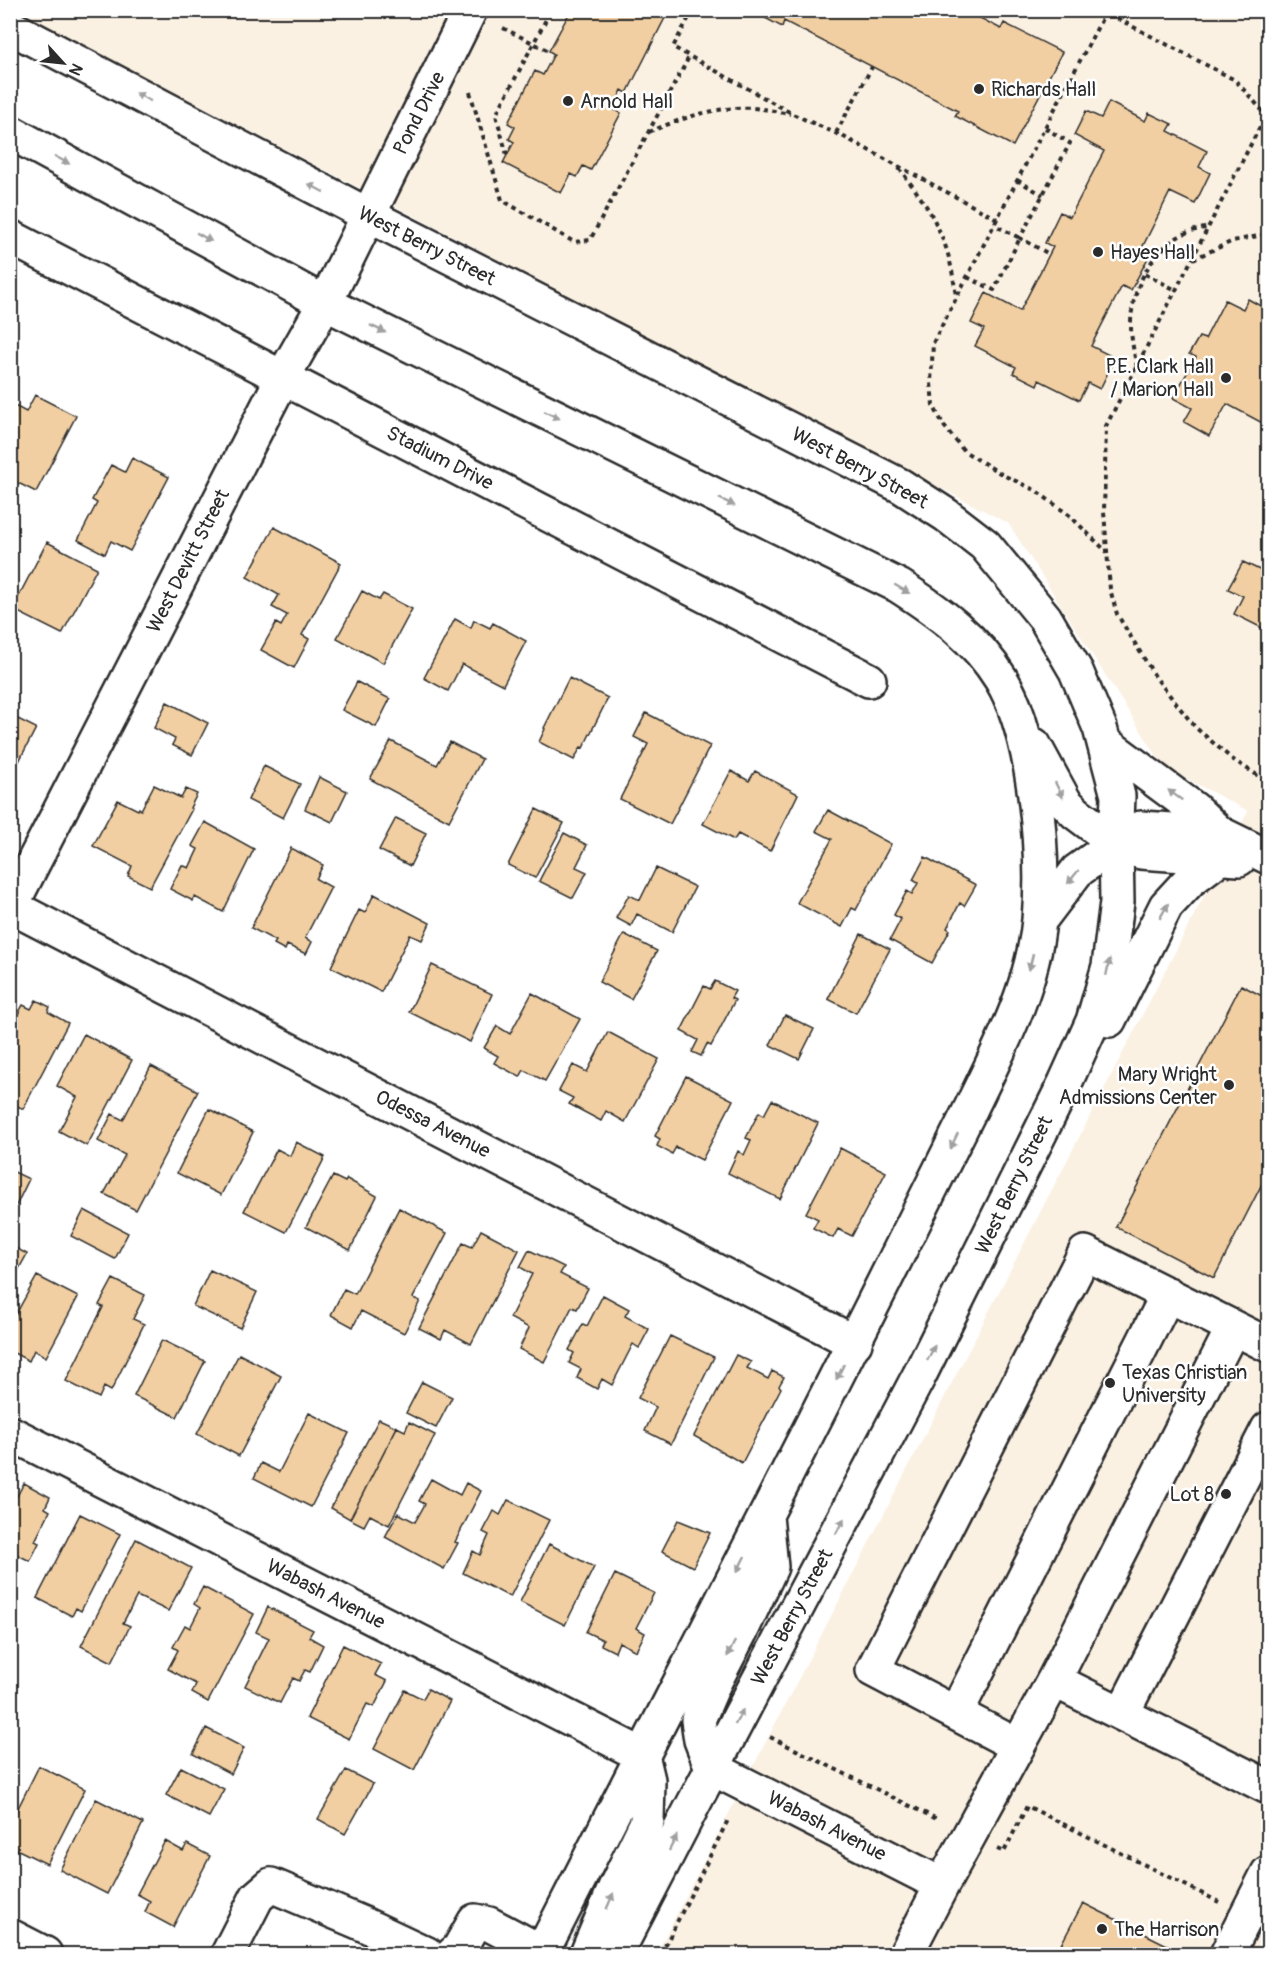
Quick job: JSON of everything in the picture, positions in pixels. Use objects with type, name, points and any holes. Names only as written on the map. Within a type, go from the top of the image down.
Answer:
[{"type":"main road","name":"Pond Drive","points":[[368,215],[470,10]]},
{"type":"main road","name":"West Berry Street","points":[[10,27],[368,215],[901,486],[946,515],[985,544],[1045,618],[1076,671],[1106,744],[1118,796],[1117,902],[1109,966],[1093,1021],[1065,1083],[919,1376],[616,1954]]},
{"type":"main road","points":[[10,132],[325,303],[899,586],[956,625],[975,646],[1001,679],[1019,721],[1065,801],[1076,813],[1116,843]]},
{"type":"main road","name":"West Devitt Street","points":[[11,906],[283,377],[325,303],[368,215]]},
{"type":"main road","name":"Stadium Drive","points":[[10,237],[869,680]]},
{"type":"main road","points":[[453,1954],[459,1949],[474,1921],[489,1923],[542,1953],[855,1343],[1004,1040],[1025,986],[1039,921],[1041,866],[1037,821],[1032,779],[1019,721]]},
{"type":"main road","points":[[1106,744],[1194,809],[1219,846]]},
{"type":"main road","points":[[1039,921],[1077,870],[1141,828],[1269,859]]},
{"type":"main road","points":[[1034,1145],[1088,1064],[1166,906],[1219,846]]},
{"type":"main road","name":"Odessa Avenue","points":[[11,906],[855,1343]]},
{"type":"main road","points":[[1018,1746],[873,1670],[1085,1253],[1269,1346]]},
{"type":"main road","points":[[956,1713],[1168,1294]]},
{"type":"main road","points":[[906,1954],[1054,1680],[1233,1328]]},
{"type":"main road","points":[[1122,1714],[1269,1429]]},
{"type":"main road","name":"Wabash Avenue","points":[[10,1433],[642,1755]]},
{"type":"main road","points":[[712,1768],[701,1740],[698,1720],[771,1567],[766,1516]]},
{"type":"main road","points":[[1054,1680],[1269,1787]]},
{"type":"main road","points":[[587,1954],[615,1888],[647,1822],[648,1780],[642,1755]]},
{"type":"main road","name":"Wabash Avenue","points":[[712,1768],[942,1885]]},
{"type":"main road","points":[[1227,1954],[1269,1873]]},
{"type":"main road","points":[[239,1951],[257,1897],[271,1885],[427,1954]]},
{"type":"main road","points":[[10,1936],[45,1954]]},
{"type":"path","points":[[507,155],[496,116],[551,10]]},
{"type":"path","points":[[693,10],[673,48],[795,115],[836,133],[997,219]]},
{"type":"path","points":[[1107,552],[1069,515],[1035,490],[1003,475],[964,451],[944,426],[933,405],[931,383],[933,343],[1103,12],[1235,80],[1261,109],[1269,130]]},
{"type":"path","points":[[503,28],[549,51]]},
{"type":"path","points":[[470,92],[502,200],[574,242],[590,240],[689,57]]},
{"type":"path","points":[[836,133],[872,67]]},
{"type":"path","points":[[648,132],[683,118],[714,111],[753,108],[795,115]]},
{"type":"path","points":[[1269,111],[1106,426],[1104,512],[1110,589],[1117,614],[1156,678],[1195,727],[1232,759],[1269,782]]},
{"type":"path","points":[[966,278],[994,290],[1070,142],[1045,128]]},
{"type":"path","points":[[899,167],[936,222],[946,246],[956,297]]},
{"type":"path","points":[[1017,180],[1043,195]]},
{"type":"path","points":[[994,225],[1049,254]]},
{"type":"path","points":[[1137,367],[1132,347],[1132,311],[1138,287],[1150,264],[1167,244],[1186,233],[1209,226]]},
{"type":"path","points":[[1192,260],[1233,241],[1269,234]]},
{"type":"path","points":[[1145,274],[1176,290]]},
{"type":"path","points":[[661,1954],[728,1820]]},
{"type":"shaded area","name":"Texas Christian University","points":[[17,11],[1268,11],[1268,1954],[656,1954],[1248,811],[1164,767],[1008,523]]},
{"type":"building","name":"Arnold Hall","points":[[571,10],[669,10],[627,93],[622,90],[613,109],[621,113],[591,170],[583,166],[577,177],[571,174],[561,193],[503,163],[514,142],[509,139],[515,127],[508,123],[535,71],[543,75],[554,54],[549,51]]},
{"type":"building","name":"Richards Hall","points":[[750,10],[965,10],[1001,29],[1004,23],[1062,52],[1013,146],[955,116],[958,111],[784,21],[782,27]]},
{"type":"building","name":"Hayes Hall","points":[[1109,102],[1145,121],[1149,113],[1172,124],[1168,131],[1207,151],[1199,167],[1210,173],[1195,204],[1170,192],[1141,250],[1150,254],[1131,290],[1122,286],[1091,346],[1115,358],[1100,389],[1088,383],[1079,400],[1039,380],[1037,385],[1013,373],[1016,367],[975,346],[984,329],[971,323],[986,293],[1020,311],[1053,247],[1045,243],[1060,212],[1070,217],[1104,151],[1074,135],[1086,111],[1101,118]]},
{"type":"building","name":"P.E. Clark Hall / Marion Hall","points":[[1248,299],[1268,310],[1268,323],[1262,336],[1268,340],[1268,426],[1227,404],[1209,436],[1184,422],[1192,408],[1173,398],[1196,357],[1189,354],[1199,337],[1205,339],[1225,300],[1243,309]]},
{"type":"building","points":[[35,395],[76,416],[36,492],[10,479],[10,410],[13,405],[26,412]]},
{"type":"building","points":[[132,458],[169,477],[130,551],[111,541],[105,554],[78,540],[97,503],[92,500],[111,465],[125,472]]},
{"type":"building","points":[[274,527],[341,563],[302,635],[309,639],[294,668],[261,650],[276,623],[281,626],[287,615],[272,607],[279,595],[247,577]]},
{"type":"building","points":[[47,542],[97,568],[62,634],[12,609]]},
{"type":"building","points":[[1243,562],[1268,574],[1268,631],[1234,614],[1243,596],[1228,589]]},
{"type":"building","points":[[362,591],[379,600],[383,594],[412,609],[383,663],[337,638]]},
{"type":"building","points":[[455,619],[471,628],[474,620],[490,628],[493,623],[526,641],[503,685],[462,664],[448,691],[424,678]]},
{"type":"building","points":[[569,678],[608,698],[583,748],[581,747],[574,760],[539,742]]},
{"type":"building","points":[[357,682],[390,699],[376,727],[342,710]]},
{"type":"building","points":[[167,702],[208,723],[192,755],[172,745],[175,739],[154,728]]},
{"type":"building","points":[[646,713],[710,746],[670,824],[620,799],[648,744],[634,737]]},
{"type":"building","points":[[10,715],[36,728],[12,775],[16,777],[10,787]]},
{"type":"building","points":[[391,741],[437,765],[450,742],[482,759],[449,821],[370,779]]},
{"type":"building","points":[[264,766],[300,784],[283,818],[248,800]]},
{"type":"building","points":[[731,771],[749,781],[755,771],[798,794],[770,851],[738,834],[734,840],[703,824]]},
{"type":"building","points":[[319,777],[347,791],[332,822],[305,809]]},
{"type":"building","points":[[154,785],[181,798],[186,789],[197,794],[190,808],[192,809],[150,887],[128,876],[132,866],[93,846],[118,800],[141,810]]},
{"type":"building","points":[[536,809],[564,823],[535,878],[508,865]]},
{"type":"building","points":[[828,810],[891,844],[856,910],[852,908],[842,927],[797,903],[832,839],[816,831]]},
{"type":"building","points":[[396,818],[426,833],[410,866],[379,850]]},
{"type":"building","points":[[205,822],[254,849],[223,912],[195,897],[193,901],[170,889],[182,865],[189,868],[198,849],[192,846]]},
{"type":"building","points":[[564,833],[587,845],[576,867],[587,872],[573,898],[539,881]]},
{"type":"building","points":[[291,848],[323,865],[316,879],[331,887],[305,938],[312,942],[306,954],[287,945],[285,950],[274,944],[276,941],[251,928]]},
{"type":"building","points":[[925,857],[976,885],[964,906],[960,903],[947,928],[950,930],[932,963],[890,940],[901,919],[894,915],[907,891],[912,894],[918,883],[913,880]]},
{"type":"building","points":[[656,868],[695,887],[672,932],[637,914],[631,926],[616,918],[629,895],[640,900]]},
{"type":"building","points":[[374,894],[430,923],[422,940],[410,935],[381,992],[331,967],[359,910],[365,913]]},
{"type":"building","points":[[624,934],[657,951],[631,999],[599,982]]},
{"type":"building","points":[[861,934],[890,949],[856,1013],[828,999]]},
{"type":"building","points":[[432,965],[492,994],[470,1042],[409,1012]]},
{"type":"building","points":[[715,981],[735,991],[731,998],[735,1000],[711,1046],[707,1044],[701,1056],[692,1052],[698,1040],[681,1031],[704,986],[710,989]]},
{"type":"building","name":"Mary Wright Admissions Center","points":[[1241,985],[1268,999],[1268,1172],[1214,1278],[1116,1227]]},
{"type":"building","points":[[532,993],[580,1019],[545,1081],[524,1070],[520,1077],[494,1063],[498,1056],[484,1048],[497,1026],[510,1034]]},
{"type":"building","points":[[36,1000],[50,1007],[48,1012],[68,1023],[23,1109],[10,1102],[10,1028],[23,1005],[31,1009]]},
{"type":"building","points":[[785,1015],[814,1029],[799,1059],[770,1045]]},
{"type":"building","points":[[608,1032],[659,1059],[625,1122],[606,1111],[601,1121],[569,1104],[573,1098],[559,1091],[573,1065],[587,1072]]},
{"type":"building","points":[[84,1034],[132,1060],[87,1146],[59,1131],[77,1097],[57,1086]]},
{"type":"building","points":[[151,1066],[198,1091],[136,1210],[104,1194],[125,1155],[98,1141],[112,1114],[123,1120]]},
{"type":"building","points":[[686,1076],[733,1100],[702,1160],[676,1147],[672,1154],[657,1146],[660,1139],[655,1136]]},
{"type":"building","points":[[772,1100],[818,1123],[780,1199],[728,1173],[738,1151],[744,1155],[751,1140],[746,1138],[759,1112],[764,1115]]},
{"type":"building","points":[[209,1109],[253,1132],[221,1195],[177,1173]]},
{"type":"building","points":[[296,1142],[325,1157],[286,1232],[244,1211],[277,1149],[290,1156]]},
{"type":"building","points":[[840,1148],[886,1172],[852,1236],[838,1229],[833,1238],[813,1228],[818,1219],[806,1213]]},
{"type":"building","points":[[10,1170],[29,1179],[12,1214],[10,1213]]},
{"type":"building","points":[[333,1176],[345,1182],[347,1179],[377,1196],[350,1250],[306,1227]]},
{"type":"building","points":[[399,1208],[447,1233],[413,1298],[420,1301],[404,1333],[361,1311],[353,1327],[331,1315],[344,1289],[355,1294]]},
{"type":"building","points":[[84,1210],[128,1233],[115,1259],[71,1236]]},
{"type":"building","points":[[481,1230],[519,1250],[471,1344],[445,1330],[441,1339],[419,1328],[463,1243],[472,1247]]},
{"type":"building","points":[[10,1245],[27,1254],[10,1285]]},
{"type":"building","points":[[529,1250],[564,1267],[560,1274],[588,1288],[577,1309],[572,1307],[544,1362],[519,1349],[529,1328],[510,1318],[532,1274],[520,1267]]},
{"type":"building","points":[[210,1270],[257,1292],[240,1328],[193,1306]]},
{"type":"building","points":[[37,1276],[78,1297],[46,1357],[34,1350],[29,1361],[10,1351],[10,1325]]},
{"type":"building","points":[[113,1279],[145,1295],[133,1319],[144,1324],[111,1391],[104,1387],[99,1398],[66,1381],[103,1307],[99,1305]]},
{"type":"building","points":[[603,1295],[629,1309],[625,1316],[649,1329],[639,1348],[633,1344],[612,1385],[602,1379],[597,1389],[577,1378],[581,1369],[569,1363],[574,1353],[569,1350],[583,1324],[587,1326]]},
{"type":"building","points":[[670,1336],[714,1357],[671,1444],[645,1431],[656,1407],[638,1398]]},
{"type":"building","points":[[162,1340],[205,1361],[177,1417],[134,1396]]},
{"type":"building","points":[[239,1354],[281,1376],[239,1456],[197,1434]]},
{"type":"building","points":[[736,1355],[751,1362],[747,1368],[768,1379],[772,1371],[784,1377],[779,1386],[781,1388],[742,1463],[694,1436]]},
{"type":"building","points":[[422,1382],[452,1397],[436,1428],[406,1413]]},
{"type":"building","points":[[309,1413],[349,1433],[311,1507],[254,1478],[261,1463],[279,1472]]},
{"type":"building","points":[[379,1419],[397,1427],[350,1519],[331,1508]]},
{"type":"building","points":[[409,1422],[435,1435],[389,1525],[370,1515],[364,1526],[350,1519],[397,1427],[405,1431]]},
{"type":"building","points":[[431,1479],[460,1495],[466,1483],[481,1491],[444,1569],[385,1537],[398,1513],[415,1522],[425,1504],[419,1501]]},
{"type":"building","points":[[24,1483],[50,1497],[45,1508],[50,1511],[35,1541],[39,1543],[30,1561],[10,1551],[10,1499],[13,1494],[17,1496]]},
{"type":"building","points":[[508,1500],[549,1520],[510,1597],[463,1573],[473,1551],[480,1555],[489,1535],[483,1532],[494,1511],[500,1515]]},
{"type":"building","points":[[80,1514],[120,1534],[81,1611],[76,1608],[72,1616],[37,1598]]},
{"type":"building","points":[[678,1520],[710,1533],[693,1567],[662,1551]]},
{"type":"building","points":[[136,1539],[191,1568],[168,1611],[137,1596],[123,1623],[130,1626],[112,1662],[81,1646]]},
{"type":"building","points":[[549,1544],[594,1567],[565,1625],[520,1602]]},
{"type":"building","points":[[615,1574],[654,1593],[636,1628],[645,1633],[636,1651],[619,1642],[615,1652],[601,1645],[603,1640],[586,1632]]},
{"type":"building","points":[[203,1587],[254,1614],[208,1702],[192,1693],[196,1684],[168,1669],[178,1650],[173,1647],[185,1625],[190,1628],[200,1608],[194,1604]]},
{"type":"building","points":[[268,1607],[313,1630],[309,1637],[323,1645],[310,1672],[305,1670],[299,1681],[293,1678],[280,1703],[245,1686],[269,1638],[256,1632]]},
{"type":"building","points":[[343,1645],[381,1664],[375,1675],[387,1681],[374,1707],[367,1704],[349,1739],[307,1718]]},
{"type":"building","points":[[428,1689],[450,1701],[414,1770],[374,1749],[405,1690],[423,1699]]},
{"type":"building","points":[[206,1728],[244,1748],[231,1774],[193,1754]]},
{"type":"building","points":[[39,1766],[85,1789],[47,1864],[10,1846],[10,1824]]},
{"type":"building","points":[[181,1767],[224,1789],[209,1817],[166,1795]]},
{"type":"building","points":[[346,1770],[373,1784],[345,1834],[318,1819]]},
{"type":"building","points":[[96,1799],[143,1823],[107,1894],[60,1870]]},
{"type":"building","points":[[165,1841],[183,1851],[187,1844],[210,1856],[173,1927],[145,1912],[150,1901],[137,1894]]},
{"type":"building","name":"The Harrison","points":[[1083,1903],[1185,1954],[1056,1954]]},
{"type":"place","name":"Richards Hall","points":[[979,89]]},
{"type":"place","name":"Arnold Hall","points":[[568,101]]},
{"type":"place","name":"Hayes Hall","points":[[1098,252]]},
{"type":"place","name":"P.E. Clark Hall / Marion Hall","points":[[1226,378]]},
{"type":"place","name":"Mary Wright Admissions Center","points":[[1229,1085]]},
{"type":"place","name":"Texas Christian University","points":[[1110,1383]]},
{"type":"place","name":"Lot 8","points":[[1226,1494]]},
{"type":"place","name":"The Harrison","points":[[1102,1929]]}]
